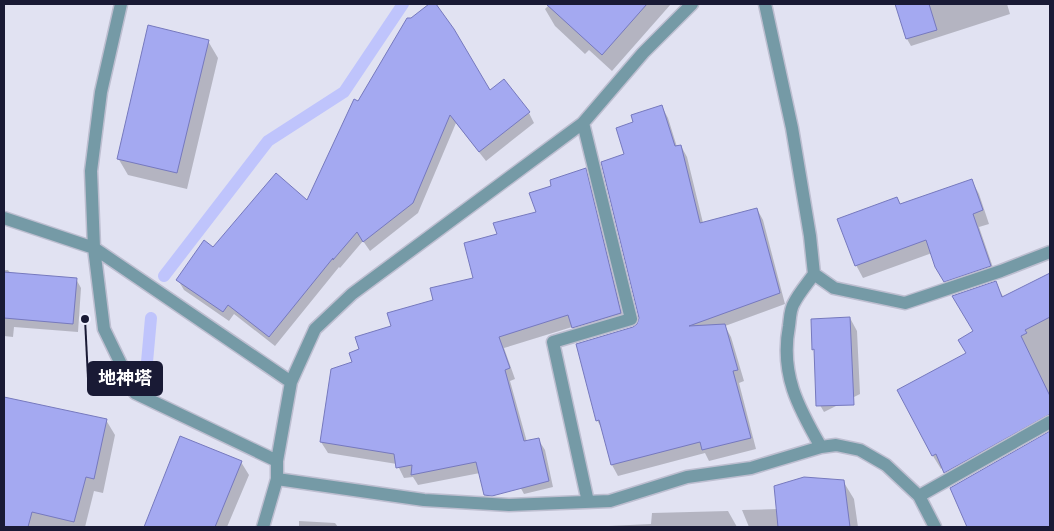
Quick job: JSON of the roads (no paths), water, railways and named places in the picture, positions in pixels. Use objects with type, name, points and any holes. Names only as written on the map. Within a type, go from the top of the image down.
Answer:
[{"type":"street","points":[[121,4],[101,92],[91,171],[94,248],[104,329],[135,393],[277,461]]},
{"type":"street","points":[[263,527],[277,479],[277,461],[291,382],[315,329],[352,294],[583,123],[643,53],[692,4]]},
{"type":"street","points":[[765,4],[792,128],[810,236],[814,274],[793,304],[787,338],[787,365],[792,391],[805,420],[821,447]]},
{"type":"street","points":[[583,123],[630,319],[553,342],[588,502]]},
{"type":"street","points":[[4,218],[94,248],[291,382]]},
{"type":"street","points":[[814,274],[834,288],[906,303],[1001,271],[1050,252]]},
{"type":"street","points":[[918,496],[1050,422]]},
{"type":"street","points":[[277,479],[424,500],[509,505],[610,501],[687,477],[751,468],[821,447],[836,445],[860,450],[886,465],[918,496],[935,527]]},
{"type":"waterway","points":[[164,276],[268,141],[344,92],[403,4]]},
{"type":"waterway","points":[[146,373],[151,318]]},
{"type":"place","name":"地神塔","points":[[85,319]]}]
